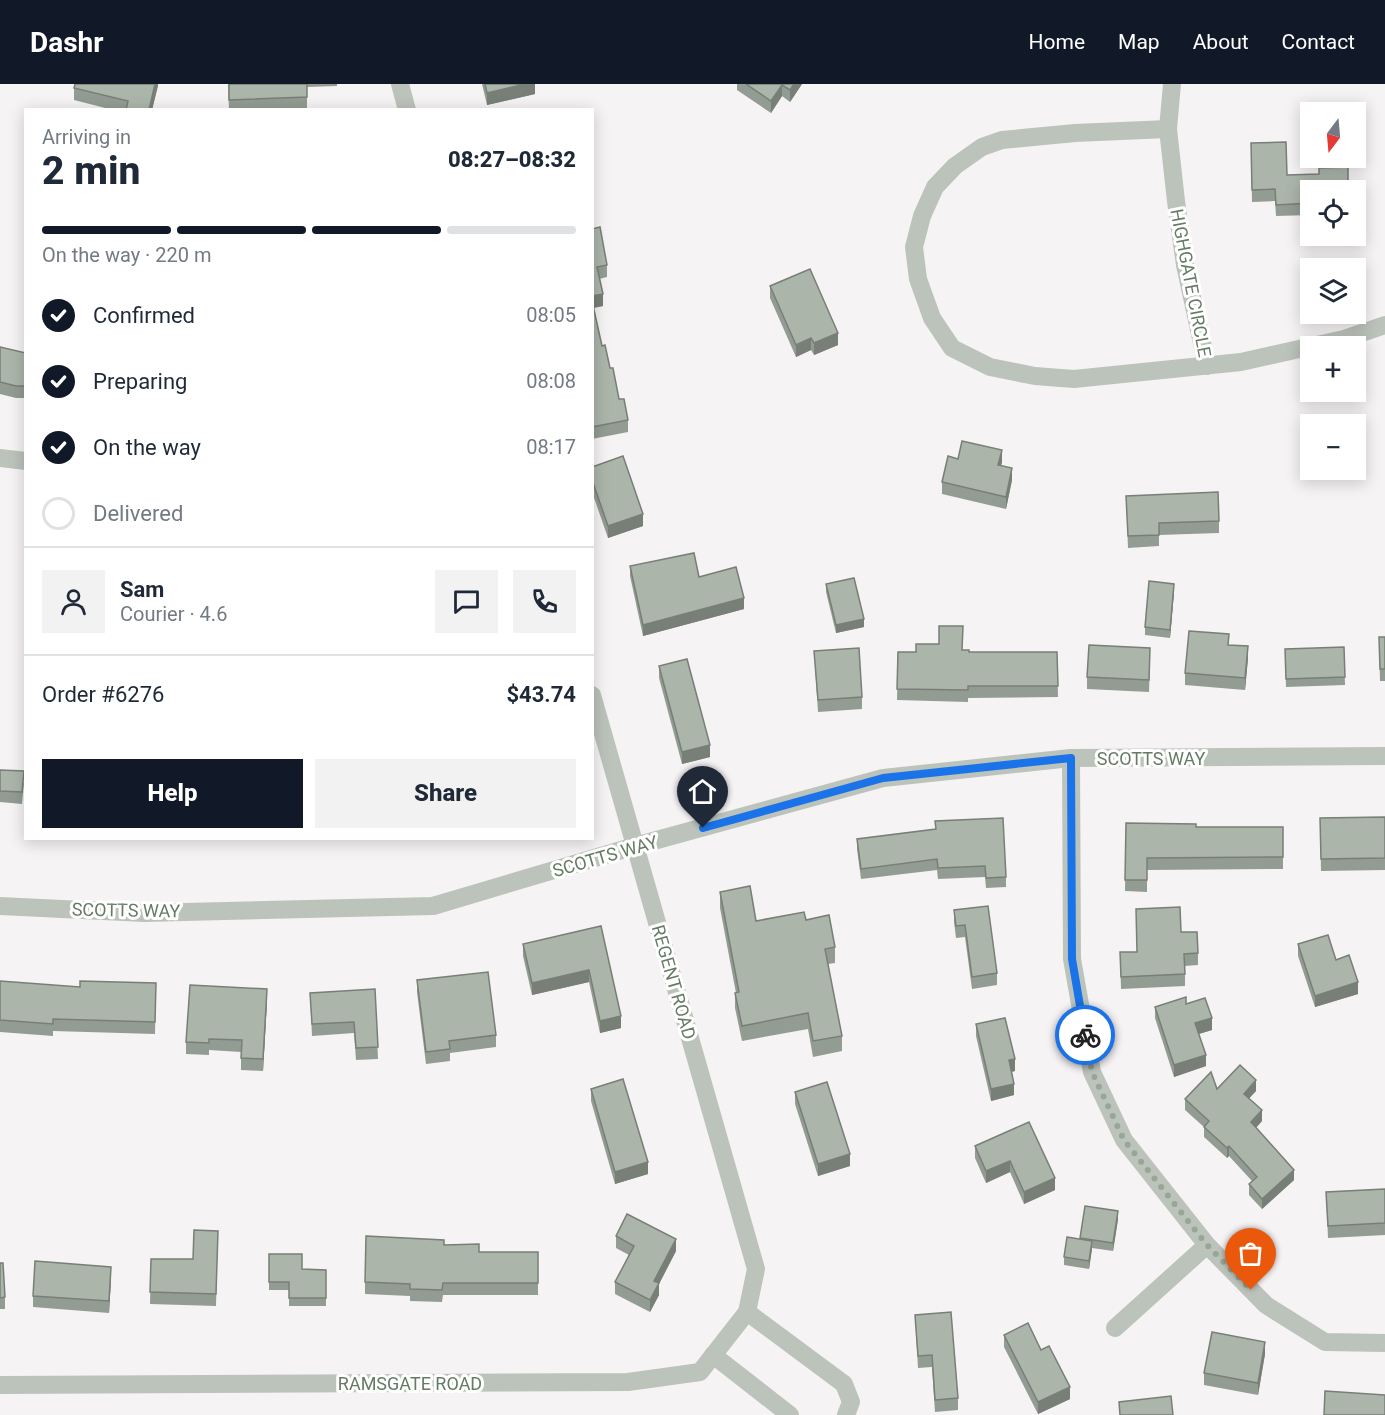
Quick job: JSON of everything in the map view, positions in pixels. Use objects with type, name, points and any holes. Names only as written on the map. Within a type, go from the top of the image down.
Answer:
[{"type":"street","points":[[400,84],[406,108]]},
{"type":"street","points":[[1168,129],[1172,84]]},
{"type":"street","name":"HIGHGATE CIRCLE","points":[[1168,129],[1185,266],[1207,366],[1074,379],[1035,376],[990,367],[952,348],[932,318],[918,279],[914,246],[922,216],[935,188],[955,166],[982,147],[1002,140],[1075,133],[1168,129]]},
{"type":"street","points":[[1207,366],[1241,362],[1344,339],[1385,325]]},
{"type":"street","points":[[0,458],[24,461]]},
{"type":"street","name":"REGENT ROAD","points":[[594,702],[756,1269]]},
{"type":"street","name":"SCOTTS WAY","points":[[0,906],[144,913],[433,906],[635,846],[883,778],[1071,758],[1385,756]]},
{"type":"street","points":[[1071,758],[1072,959],[1092,1072],[1124,1140],[1207,1245],[1266,1305],[1326,1342],[1385,1343]]},
{"type":"street","points":[[1115,1328],[1207,1245]]},
{"type":"street","name":"RAMSGATE ROAD","points":[[0,1385],[628,1382],[700,1371],[747,1312],[756,1269]]},
{"type":"street","points":[[747,1312],[844,1384],[850,1402],[846,1415]]},
{"type":"street","points":[[713,1355],[790,1415]]},
{"type":"building","points":[[75,84],[155,84],[149,108],[126,108],[128,101],[74,88]]},
{"type":"building","points":[[229,84],[307,84],[307,97],[229,100]]},
{"type":"building","points":[[485,84],[525,84],[487,93]]},
{"type":"building","points":[[746,84],[794,84],[790,90],[782,85],[771,101]]},
{"type":"building","points":[[1286,142],[1287,175],[1319,174],[1319,168],[1348,168],[1348,180],[1300,180],[1300,204],[1276,205],[1275,189],[1252,190],[1251,143]]},
{"type":"building","points":[[600,227],[607,265],[597,267],[603,294],[594,296],[594,228]]},
{"type":"building","points":[[810,269],[838,333],[814,343],[811,338],[796,345],[770,286]]},
{"type":"building","points":[[594,310],[602,346],[605,345],[610,368],[613,368],[619,399],[624,399],[628,420],[594,427]]},
{"type":"building","points":[[0,347],[24,353],[24,386],[0,382]]},
{"type":"building","points":[[962,441],[1002,450],[998,465],[1012,468],[1006,497],[942,482],[948,456],[958,459]]},
{"type":"building","points":[[623,456],[643,514],[608,526],[594,486],[594,466]]},
{"type":"building","points":[[1218,492],[1219,521],[1159,523],[1159,535],[1128,536],[1126,496]]},
{"type":"building","points":[[694,553],[699,577],[736,567],[744,598],[643,625],[630,566]]},
{"type":"building","points":[[854,578],[864,619],[836,625],[826,584]]},
{"type":"building","points":[[1149,581],[1174,584],[1170,630],[1145,627]]},
{"type":"building","points":[[939,626],[963,626],[962,650],[969,650],[969,652],[1057,652],[1058,686],[968,686],[968,690],[897,689],[898,652],[916,652],[916,644],[939,644]]},
{"type":"building","points":[[1189,631],[1229,634],[1228,645],[1248,646],[1245,678],[1185,673]]},
{"type":"building","points":[[1379,637],[1385,637],[1385,669],[1380,669]]},
{"type":"building","points":[[1089,645],[1150,648],[1149,680],[1087,677]]},
{"type":"building","points":[[1344,647],[1345,677],[1286,679],[1285,649]]},
{"type":"building","points":[[859,648],[862,697],[818,700],[814,651]]},
{"type":"building","points":[[687,659],[710,745],[682,752],[659,666]]},
{"type":"building","points":[[0,770],[24,771],[22,792],[0,791]]},
{"type":"building","points":[[1385,817],[1385,858],[1321,859],[1320,818]]},
{"type":"building","points":[[1003,818],[1006,877],[986,878],[985,866],[938,868],[937,859],[861,869],[857,839],[936,829],[935,821]]},
{"type":"building","points":[[1126,823],[1196,824],[1196,827],[1283,827],[1283,857],[1147,858],[1147,880],[1125,880]]},
{"type":"building","points":[[750,886],[756,921],[804,912],[806,920],[829,915],[835,947],[825,949],[842,1036],[813,1041],[808,1013],[742,1026],[735,993],[739,992],[720,892]]},
{"type":"building","points":[[988,906],[997,973],[972,977],[965,925],[956,926],[954,910]]},
{"type":"building","points":[[1180,907],[1181,932],[1197,932],[1198,953],[1184,954],[1185,974],[1121,977],[1120,952],[1137,952],[1136,909]]},
{"type":"building","points":[[601,926],[621,1016],[600,1021],[589,970],[532,983],[523,944]]},
{"type":"building","points":[[1328,935],[1336,960],[1349,955],[1358,982],[1315,996],[1298,944]]},
{"type":"building","points":[[488,972],[496,1035],[449,1041],[450,1049],[426,1052],[417,980]]},
{"type":"building","points":[[0,981],[80,987],[80,981],[156,983],[155,1022],[53,1019],[53,1024],[0,1020]]},
{"type":"building","points":[[190,985],[267,989],[263,1059],[241,1058],[242,1040],[209,1039],[209,1043],[186,1042]]},
{"type":"building","points":[[375,989],[378,1047],[356,1048],[354,1022],[312,1024],[310,993]]},
{"type":"building","points":[[1186,997],[1186,1004],[1205,998],[1212,1018],[1195,1023],[1206,1055],[1174,1065],[1155,1007]]},
{"type":"building","points":[[1005,1018],[1015,1059],[1009,1060],[1014,1084],[991,1089],[976,1024]]},
{"type":"building","points":[[1240,1065],[1256,1080],[1244,1094],[1262,1110],[1251,1122],[1294,1170],[1262,1199],[1249,1184],[1257,1177],[1229,1146],[1227,1148],[1204,1127],[1209,1121],[1185,1099],[1211,1072],[1217,1089]]},
{"type":"building","points":[[623,1079],[648,1162],[615,1172],[591,1089]]},
{"type":"building","points":[[827,1082],[850,1154],[818,1164],[795,1092]]},
{"type":"building","points":[[1029,1122],[1055,1178],[1024,1192],[1010,1161],[986,1171],[975,1146]]},
{"type":"building","points":[[1385,1189],[1385,1223],[1328,1226],[1326,1192]]},
{"type":"building","points":[[1085,1206],[1118,1211],[1113,1243],[1080,1238]]},
{"type":"building","points":[[627,1214],[676,1239],[654,1281],[659,1283],[650,1300],[615,1282],[634,1246],[616,1236]]},
{"type":"building","points":[[194,1230],[218,1231],[216,1294],[150,1292],[151,1259],[193,1259]]},
{"type":"building","points":[[366,1236],[444,1240],[444,1245],[479,1244],[479,1252],[538,1252],[538,1283],[443,1283],[442,1290],[410,1289],[410,1284],[365,1282]]},
{"type":"building","points":[[1067,1237],[1092,1241],[1089,1261],[1064,1257]]},
{"type":"building","points":[[269,1254],[302,1254],[302,1269],[326,1270],[326,1298],[289,1298],[289,1282],[269,1282]]},
{"type":"building","points":[[35,1261],[111,1267],[109,1301],[33,1296]]},
{"type":"building","points":[[0,1263],[3,1263],[5,1297],[0,1298]]},
{"type":"building","points":[[951,1312],[958,1398],[935,1400],[932,1355],[918,1356],[915,1315]]},
{"type":"building","points":[[1028,1323],[1041,1350],[1049,1346],[1070,1387],[1038,1402],[1004,1335]]},
{"type":"building","points":[[1212,1332],[1265,1342],[1258,1383],[1204,1373]]},
{"type":"building","points":[[1325,1391],[1385,1395],[1385,1415],[1324,1415]]},
{"type":"building","points":[[1171,1396],[1173,1415],[1120,1415],[1119,1402]]},
{"type":"way so far","points":[[1085,1035],[1092,1072],[1124,1140],[1207,1245],[1251,1290]]},
{"type":"route","points":[[703,828],[883,778],[1071,758],[1072,959],[1085,1035]]}]
